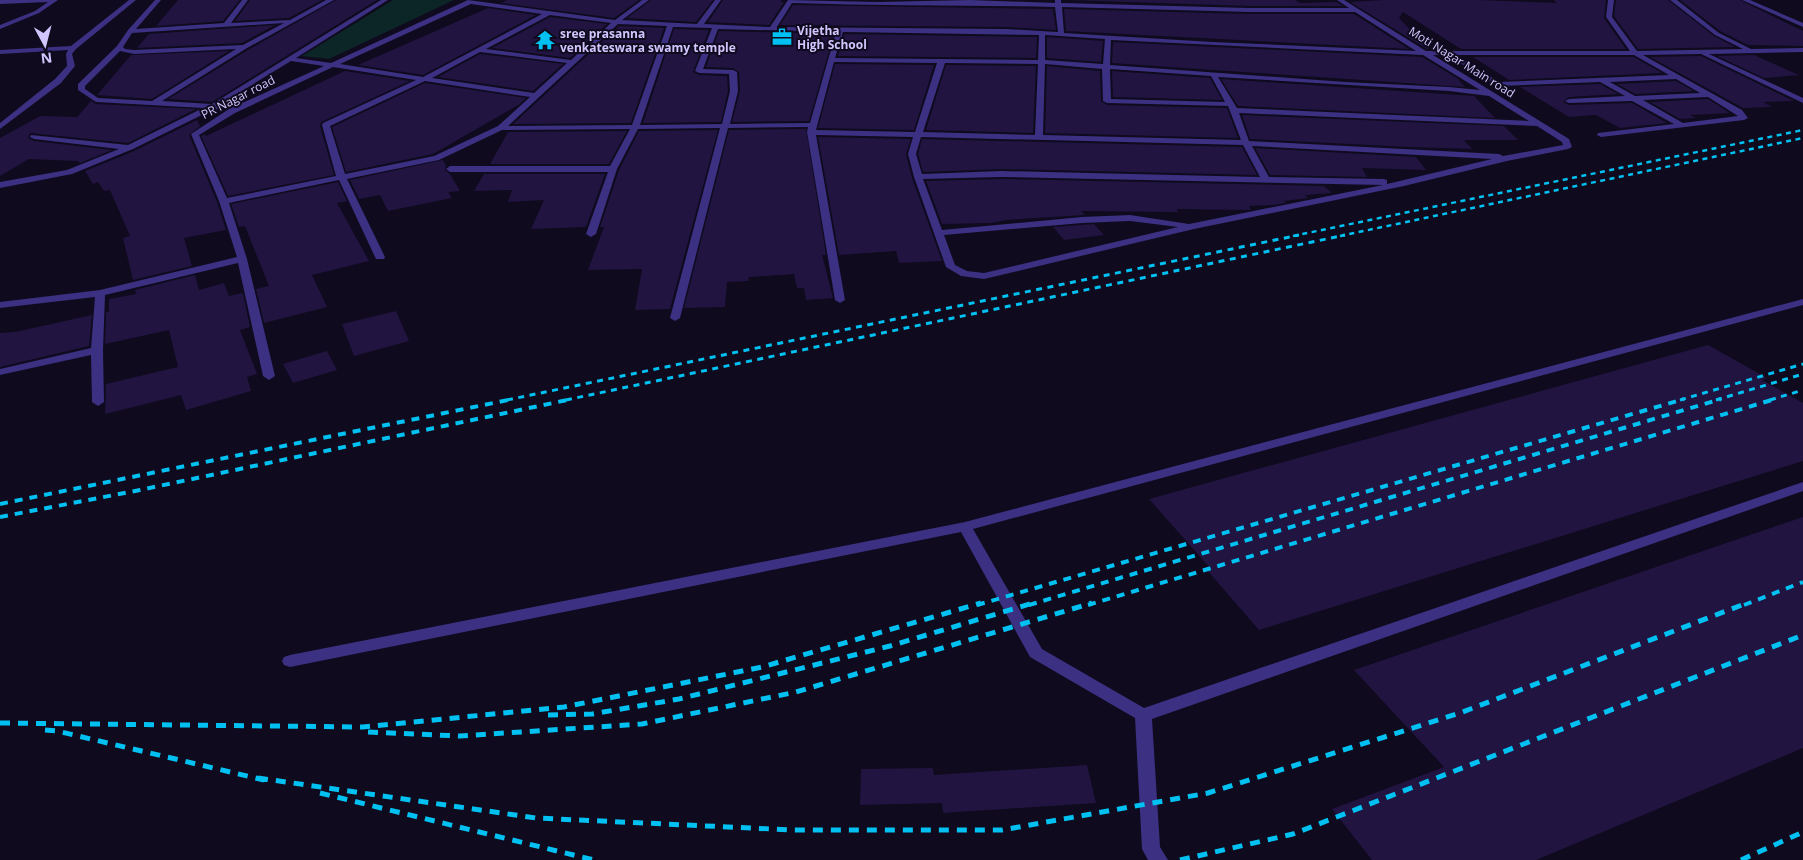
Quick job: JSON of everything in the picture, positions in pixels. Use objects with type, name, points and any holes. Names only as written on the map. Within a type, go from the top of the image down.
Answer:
[{"type":"street","points":[[0,2],[55,0]]},
{"type":"street","points":[[0,28],[37,12],[55,0]]},
{"type":"street","points":[[0,127],[58,81],[71,66],[69,54],[73,48],[133,0]]},
{"type":"street","points":[[158,0],[130,31],[120,47],[81,86],[82,90],[96,100],[213,106],[232,111]]},
{"type":"street","points":[[226,25],[245,0]]},
{"type":"street","points":[[153,103],[245,47],[331,0]]},
{"type":"street","points":[[0,185],[69,172],[130,147],[213,106],[385,0]]},
{"type":"street","points":[[224,201],[436,158],[466,145],[501,128],[616,22],[646,0]]},
{"type":"street","points":[[699,26],[718,0]]},
{"type":"street","points":[[772,29],[790,0],[1057,2],[1151,4],[1250,10],[1358,10]]},
{"type":"street","points":[[1244,0],[1250,10]]},
{"type":"street","name":"Moti Nagar Main road","points":[[1340,0],[1540,124],[1566,141],[1568,147],[1507,158]]},
{"type":"street","points":[[1601,135],[1744,118],[1739,112],[1635,53],[1609,16],[1611,0]]},
{"type":"street","points":[[1673,0],[1717,34],[1751,51]]},
{"type":"street","points":[[1745,0],[1803,24]]},
{"type":"street","points":[[471,1],[616,22],[772,29],[1042,32],[1108,38],[1448,53],[1801,51]]},
{"type":"street","name":"PR Nagar road","points":[[269,376],[242,259],[224,201],[195,134],[232,111],[471,1]]},
{"type":"street","points":[[1057,2],[1061,34]]},
{"type":"street","points":[[380,257],[341,176],[326,124],[424,79],[549,13]]},
{"type":"street","points":[[130,31],[292,21]]},
{"type":"street","points":[[591,234],[614,169],[635,126],[671,24]]},
{"type":"street","points":[[675,318],[734,92],[733,72],[698,71],[716,26]]},
{"type":"street","points":[[840,29],[812,129],[840,300]]},
{"type":"street","points":[[1039,137],[1042,32]]},
{"type":"street","points":[[1108,38],[1106,66],[1107,100],[1540,124]]},
{"type":"street","points":[[120,47],[123,50],[134,52],[245,47]]},
{"type":"street","points":[[0,52],[73,48]]},
{"type":"street","points":[[478,50],[573,62]]},
{"type":"street","points":[[1700,52],[1803,101]]},
{"type":"street","points":[[1448,53],[1498,84],[1676,77]]},
{"type":"street","points":[[290,60],[333,64],[536,96]]},
{"type":"street","points":[[830,60],[1040,62],[1214,76],[1449,89],[1493,94]]},
{"type":"street","points":[[942,60],[912,154],[918,177],[950,267],[966,274],[984,276],[1194,226],[1404,183],[1507,158]]},
{"type":"street","points":[[1214,76],[1232,107],[1246,143],[1266,179]]},
{"type":"street","points":[[1600,79],[1683,126]]},
{"type":"street","points":[[1569,101],[1708,95]]},
{"type":"street","points":[[501,128],[726,126],[1246,143],[1507,158]]},
{"type":"street","points":[[34,137],[130,147]]},
{"type":"street","points":[[450,169],[614,169]]},
{"type":"street","points":[[918,177],[1001,174],[1404,183]]},
{"type":"street","points":[[939,233],[1082,220],[1130,218],[1194,226]]},
{"type":"street","points":[[0,305],[100,293],[242,259]]},
{"type":"street","points":[[98,402],[97,350],[100,293]]},
{"type":"street","points":[[290,661],[965,527],[1803,302]]},
{"type":"street","points":[[0,372],[97,350]]},
{"type":"street","points":[[965,527],[1036,653],[1143,714],[1803,486]]},
{"type":"street","points":[[1143,714],[1151,849],[1159,860]]},
{"type":"green space","points":[[393,0],[454,0],[329,59],[302,56]]},
{"type":"building","points":[[178,0],[240,0],[223,21],[156,26]]},
{"type":"building","points":[[250,0],[322,0],[289,18],[235,21]]},
{"type":"building","points":[[336,0],[377,0],[212,102],[168,99],[248,50]]},
{"type":"building","points":[[507,0],[639,0],[614,18],[501,3]]},
{"type":"building","points":[[651,0],[713,0],[696,22],[627,18]]},
{"type":"building","points":[[723,0],[782,0],[780,2],[784,2],[769,25],[708,22]]},
{"type":"building","points":[[1068,0],[1295,0],[1300,3],[1337,2],[1343,6],[1249,6]]},
{"type":"building","points":[[1478,0],[1557,3],[1554,0],[1606,0],[1604,18],[1626,49],[1461,49],[1403,12],[1399,18],[1429,49],[1427,49],[1350,2]]},
{"type":"building","points":[[1616,0],[1668,0],[1714,36],[1735,47],[1638,49],[1614,16]]},
{"type":"building","points":[[1680,0],[1740,0],[1803,31],[1803,46],[1748,45],[1720,31]]},
{"type":"building","points":[[793,5],[1053,9],[1056,30],[1006,27],[780,25]]},
{"type":"building","points":[[488,8],[536,15],[423,75],[358,65]]},
{"type":"building","points":[[1064,9],[1249,14],[1354,14],[1409,49],[1066,31]]},
{"type":"building","points":[[550,17],[607,24],[570,58],[492,48]]},
{"type":"building","points":[[275,25],[242,43],[137,48],[149,34]]},
{"type":"building","points":[[619,26],[664,28],[631,123],[513,124]]},
{"type":"building","points":[[674,29],[709,30],[693,72],[699,75],[727,76],[728,91],[721,122],[643,123]]},
{"type":"building","points":[[719,31],[834,34],[809,121],[732,122],[740,91],[739,72],[733,68],[706,67]]},
{"type":"building","points":[[844,34],[1037,37],[1036,58],[838,56]]},
{"type":"building","points":[[1047,37],[1103,41],[1101,62],[1047,58]]},
{"type":"building","points":[[1113,42],[1422,57],[1457,78],[1465,87],[1112,63]]},
{"type":"building","points":[[229,51],[152,99],[97,95],[131,55]]},
{"type":"building","points":[[480,54],[563,64],[533,91],[438,77]]},
{"type":"building","points":[[1754,55],[1799,75],[1764,78],[1717,56]]},
{"type":"building","points":[[1701,56],[1794,101],[1763,102],[1772,107],[1743,108],[1650,57]]},
{"type":"building","points":[[1473,57],[1634,57],[1662,73],[1509,80]]},
{"type":"building","points":[[835,64],[934,65],[914,130],[818,128]]},
{"type":"building","points":[[946,65],[1036,66],[1033,133],[926,130]]},
{"type":"building","points":[[1047,66],[1100,71],[1101,101],[1107,105],[1227,108],[1238,138],[1045,133]]},
{"type":"building","points":[[345,71],[410,81],[321,122],[320,126],[334,175],[228,196],[201,136],[205,134],[206,136]]},
{"type":"building","points":[[1112,71],[1210,78],[1222,100],[1113,97]]},
{"type":"building","points":[[1221,79],[1474,96],[1495,118],[1238,106]]},
{"type":"building","points":[[1676,81],[1694,91],[1635,94],[1617,84]]},
{"type":"building","points":[[425,83],[526,98],[520,104],[433,154],[346,172],[332,127]]},
{"type":"building","points":[[1600,84],[1618,94],[1569,97],[1563,102],[1569,105],[1632,103],[1667,123],[1620,128],[1596,115],[1569,117],[1520,87]]},
{"type":"building","points":[[1708,99],[1730,113],[1690,115],[1696,118],[1680,119],[1650,102]]},
{"type":"building","points":[[91,101],[96,104],[196,109],[128,143],[30,133],[28,138],[34,141],[112,150],[80,163],[78,161],[29,159],[0,176],[0,138],[40,116],[77,117]]},
{"type":"building","points":[[1242,115],[1504,126],[1518,140],[1464,140],[1472,149],[1250,139]]},
{"type":"building","points":[[197,120],[200,126],[189,135],[217,202],[226,230],[184,238],[192,266],[133,280],[123,238],[130,236],[110,190],[104,191],[98,182],[93,184],[85,171],[134,151]]},
{"type":"building","points":[[806,129],[826,255],[822,255],[833,298],[806,300],[804,288],[797,288],[794,274],[749,277],[748,281],[727,282],[725,307],[684,308],[729,130]]},
{"type":"building","points":[[718,130],[670,309],[635,310],[642,269],[588,270],[604,227],[600,227],[619,170],[639,131]]},
{"type":"building","points":[[627,131],[609,164],[490,164],[508,132]]},
{"type":"building","points":[[818,137],[911,139],[906,154],[912,178],[942,261],[899,263],[896,251],[839,255]]},
{"type":"building","points":[[922,139],[1242,147],[1257,175],[1001,169],[923,172],[918,154]]},
{"type":"building","points":[[1255,148],[1416,157],[1426,170],[1362,168],[1367,177],[1270,175]]},
{"type":"building","points":[[443,160],[446,166],[445,170],[450,174],[460,191],[448,192],[452,198],[388,211],[380,195],[359,199],[350,180]]},
{"type":"building","points":[[484,174],[605,174],[586,227],[531,229],[544,200],[508,202],[512,190],[474,191]]},
{"type":"building","points":[[1001,179],[1324,186],[1332,193],[1305,195],[1308,198],[1284,201],[1286,203],[1249,206],[1251,210],[1177,209],[1178,212],[1081,211],[1085,215],[1006,220],[991,223],[942,224],[926,181]]},
{"type":"building","points":[[338,182],[347,201],[337,203],[369,261],[312,275],[327,307],[264,323],[256,289],[269,286],[245,226],[239,227],[231,204]]},
{"type":"building","points":[[1094,224],[1104,235],[1064,240],[1053,227]]},
{"type":"building","points":[[195,275],[199,290],[224,283],[229,296],[243,293],[250,327],[240,330],[257,374],[247,377],[251,391],[186,410],[181,395],[105,414],[106,384],[178,367],[169,330],[105,344],[106,312],[109,312],[109,299],[136,294],[135,290]]},
{"type":"building","points":[[396,311],[409,341],[354,356],[342,324]]},
{"type":"building","points":[[92,315],[89,346],[0,367],[0,333],[15,332]]},
{"type":"building","points":[[1708,345],[1767,378],[1762,380],[1803,403],[1803,461],[1259,630],[1206,569],[1210,568],[1149,499]]},
{"type":"building","points":[[327,351],[337,370],[293,383],[283,364]]},
{"type":"building","points":[[1803,517],[1803,748],[1536,860],[1372,860],[1332,809],[1444,767],[1354,670]]},
{"type":"building","points":[[1087,765],[1096,803],[943,813],[942,803],[860,805],[861,769],[933,768],[934,775]]},
{"type":"railway","points":[[1293,236],[1803,130]]},
{"type":"railway","points":[[1340,236],[1803,138]]},
{"type":"railway","points":[[507,400],[1299,235]]},
{"type":"railway","points":[[566,400],[1345,235]]},
{"type":"railway","points":[[1680,400],[1803,364]]},
{"type":"railway","points":[[1716,400],[1803,374]]},
{"type":"railway","points":[[1770,400],[1803,390]]},
{"type":"railway","points":[[0,504],[513,399]]},
{"type":"railway","points":[[0,517],[140,490],[572,399]]},
{"type":"railway","points":[[977,605],[1684,399]]},
{"type":"railway","points":[[1029,605],[1721,399]]},
{"type":"railway","points":[[1088,605],[1775,399]]},
{"type":"railway","points":[[1744,605],[1803,582]]},
{"type":"railway","points":[[0,723],[363,727],[564,707],[762,667],[981,603]]},
{"type":"railway","points":[[548,715],[592,714],[679,699],[890,646],[1033,603]]},
{"type":"railway","points":[[368,732],[460,736],[642,724],[796,692],[1092,603]]},
{"type":"railway","points":[[258,778],[536,818],[793,830],[1002,830],[1208,793],[1460,713],[1747,603]]},
{"type":"railway","points":[[1180,860],[1293,834],[1803,635]]},
{"type":"railway","points":[[45,730],[57,731],[264,780]]},
{"type":"railway","points":[[320,793],[594,860]]},
{"type":"railway","points":[[1741,860],[1803,832]]},
{"type":"place","name":"Vijetha High School","points":[[782,37]]},
{"type":"place","name":"sree prasanna venkateswara swamy temple","points":[[545,40]]}]
